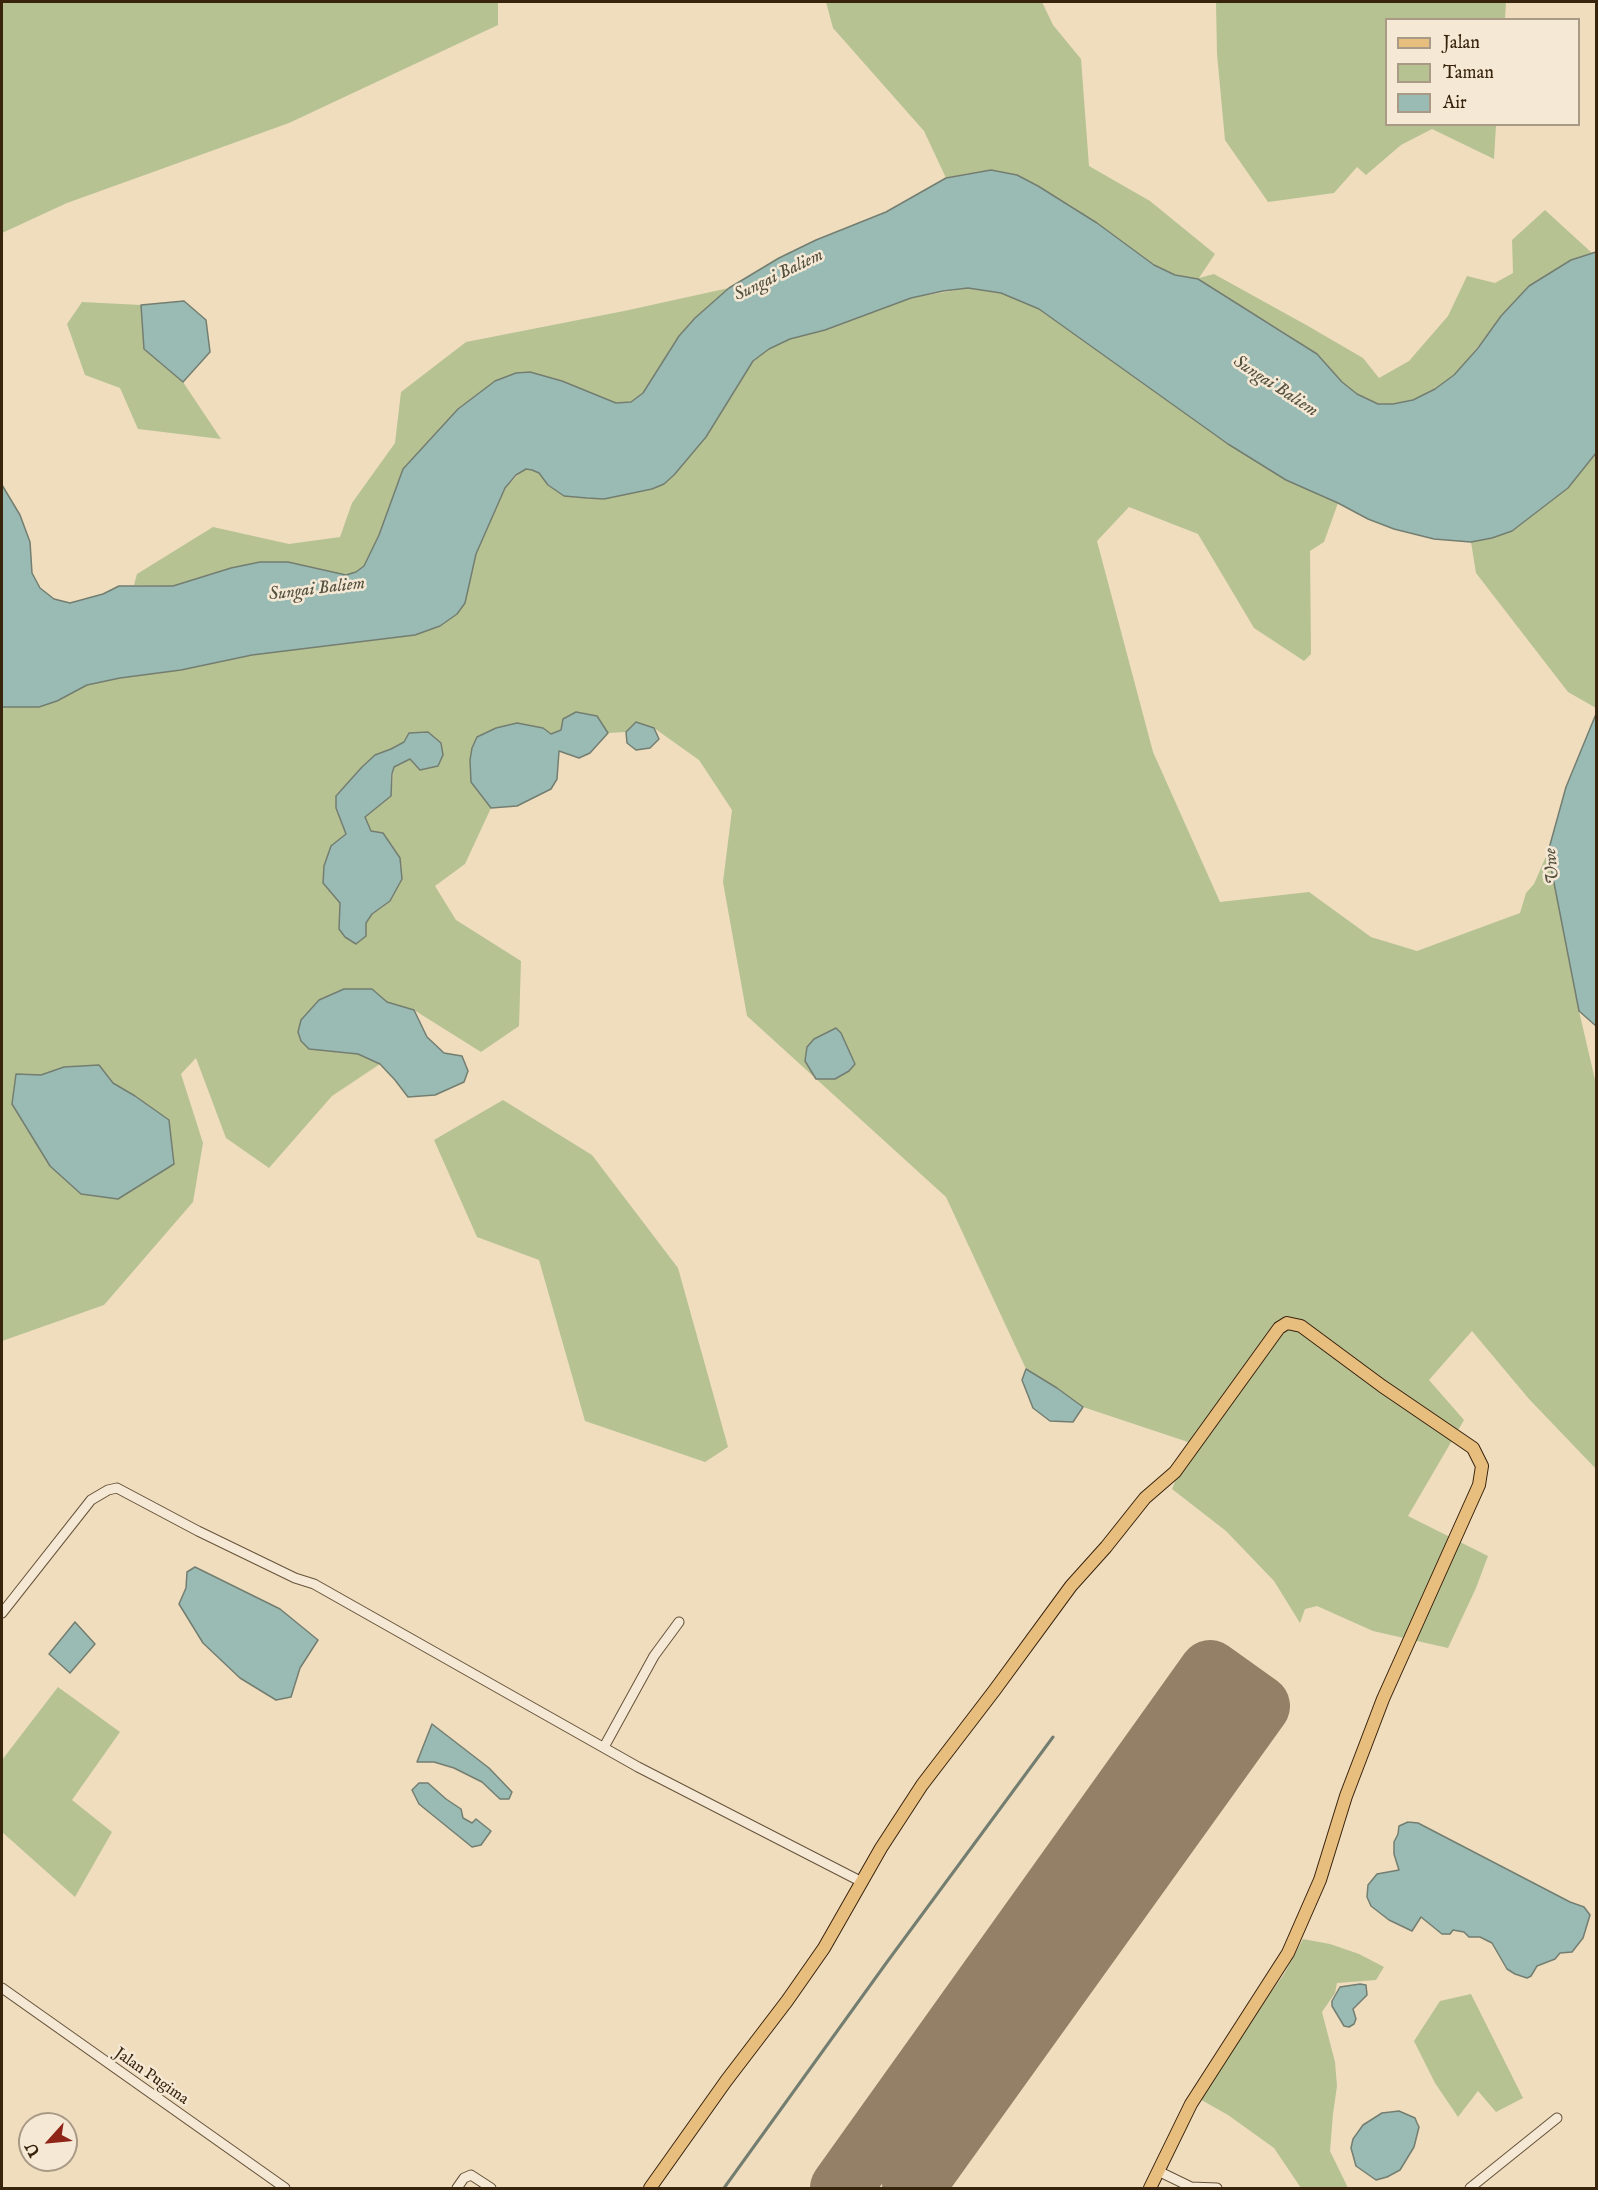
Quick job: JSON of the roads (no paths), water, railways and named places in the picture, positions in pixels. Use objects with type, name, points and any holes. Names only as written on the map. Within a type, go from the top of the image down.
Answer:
[{"type":"main road","points":[[650,2188],[824,1948],[880,1848],[922,1785],[1071,1586],[1145,1498],[1175,1472],[1279,1328],[1287,1323],[1300,1326],[1473,1448],[1482,1466],[1479,1485],[1383,1699],[1346,1796],[1320,1880],[1288,1953],[1191,2104],[1150,2188]]},
{"type":"street","points":[[2,1613],[91,1500],[108,1490],[117,1488],[220,1542],[295,1578],[314,1584],[604,1747],[862,1882]]},
{"type":"street","points":[[604,1747],[654,1656],[679,1622]]},
{"type":"street","name":"Jalan Pugima","points":[[2,1988],[28,2009],[285,2188]]},
{"type":"street","points":[[1470,2188],[1557,2118]]},
{"type":"street","points":[[1158,2171],[1191,2187],[1217,2188]]},
{"type":"street","points":[[457,2188],[464,2178],[471,2175],[491,2188]]},
{"type":"water","name":"Sungai Baliem","points":[[991,170],[1017,175],[1038,186],[1097,223],[1154,265],[1175,275],[1198,279],[1317,354],[1342,382],[1357,394],[1378,404],[1413,400],[1435,389],[1454,375],[1478,348],[1501,316],[1529,286],[1571,260],[1596,252],[1596,453],[1568,488],[1512,531],[1471,542],[1434,539],[1394,529],[1368,519],[1286,480],[1228,444],[1039,309],[1001,293],[968,288],[943,291],[911,298],[825,330],[790,339],[769,349],[753,361],[706,437],[664,484],[652,489],[604,499],[587,498],[564,496],[548,485],[539,473],[532,470],[526,469],[516,475],[505,488],[476,554],[465,603],[457,614],[440,626],[415,635],[252,655],[181,670],[120,678],[87,685],[57,701],[39,707],[2,707],[2,485],[20,515],[30,542],[32,573],[40,588],[54,599],[70,603],[103,594],[119,586],[173,586],[231,568],[260,562],[288,562],[346,575],[356,572],[364,566],[379,535],[403,469],[458,409],[495,381],[516,373],[530,372],[562,381],[616,403],[631,402],[643,393],[679,336],[695,318],[729,288],[779,258],[816,240],[886,212],[946,178]]},
{"type":"water","points":[[184,301],[206,320],[210,352],[183,382],[144,349],[141,305]]},
{"type":"water","points":[[576,712],[597,716],[608,733],[590,753],[579,758],[559,751],[557,779],[551,789],[517,806],[491,808],[471,782],[470,760],[477,737],[496,728],[517,723],[543,728],[551,734],[561,730],[563,719]]},
{"type":"water","name":"Uwe","points":[[1596,714],[1596,1026],[1579,1011],[1548,852],[1566,787]]},
{"type":"water","points":[[636,722],[654,728],[659,739],[650,748],[636,750],[627,743],[626,732]]},
{"type":"water","points":[[428,732],[441,743],[443,755],[438,766],[420,770],[410,759],[394,767],[391,796],[365,817],[371,831],[383,833],[400,858],[402,879],[390,901],[372,914],[366,923],[366,936],[356,944],[345,937],[339,929],[340,903],[323,883],[324,866],[331,846],[346,834],[336,808],[336,796],[375,755],[404,742],[409,733]]},
{"type":"water","points":[[344,989],[372,989],[387,1002],[414,1010],[427,1037],[444,1053],[462,1056],[468,1071],[464,1082],[435,1095],[408,1097],[380,1064],[358,1054],[309,1049],[301,1041],[298,1032],[301,1020],[319,1000]]},
{"type":"water","points":[[836,1028],[841,1033],[855,1064],[849,1071],[835,1079],[816,1079],[805,1061],[807,1047],[814,1039]]},
{"type":"water","points":[[99,1065],[113,1083],[169,1120],[174,1164],[118,1199],[81,1194],[50,1166],[12,1104],[16,1074],[41,1075],[64,1067]]},
{"type":"water","points":[[1026,1369],[1083,1407],[1073,1422],[1050,1421],[1033,1408],[1022,1380]]},
{"type":"water","points":[[195,1567],[280,1609],[318,1640],[300,1668],[291,1697],[276,1700],[240,1678],[203,1643],[179,1604],[186,1588],[187,1572]]},
{"type":"water","points":[[75,1622],[95,1644],[70,1673],[49,1654]]},
{"type":"water","points":[[432,1724],[489,1768],[512,1792],[509,1799],[500,1799],[482,1782],[454,1768],[434,1762],[417,1762]]},
{"type":"water","points":[[419,1783],[428,1783],[461,1809],[463,1818],[472,1823],[476,1819],[491,1831],[481,1845],[472,1847],[419,1804],[412,1790]]},
{"type":"water","points":[[1408,1822],[1418,1823],[1570,1902],[1584,1907],[1590,1915],[1583,1938],[1572,1952],[1560,1953],[1555,1959],[1537,1966],[1527,1978],[1507,1969],[1492,1943],[1480,1937],[1469,1937],[1464,1932],[1453,1930],[1450,1934],[1442,1934],[1421,1917],[1412,1931],[1389,1920],[1371,1906],[1367,1897],[1368,1885],[1377,1874],[1399,1870],[1394,1854],[1394,1842],[1399,1826]]},
{"type":"water","points":[[1366,1985],[1367,1995],[1353,2009],[1356,2019],[1354,2024],[1349,2027],[1344,2026],[1332,2006],[1332,2001],[1340,1987]]},
{"type":"water","points":[[1399,2111],[1415,2118],[1419,2127],[1414,2147],[1400,2170],[1376,2180],[1356,2166],[1351,2148],[1353,2139],[1363,2125],[1382,2113]]},
{"type":"waterway","points":[[724,2188],[1053,1737]]}]
